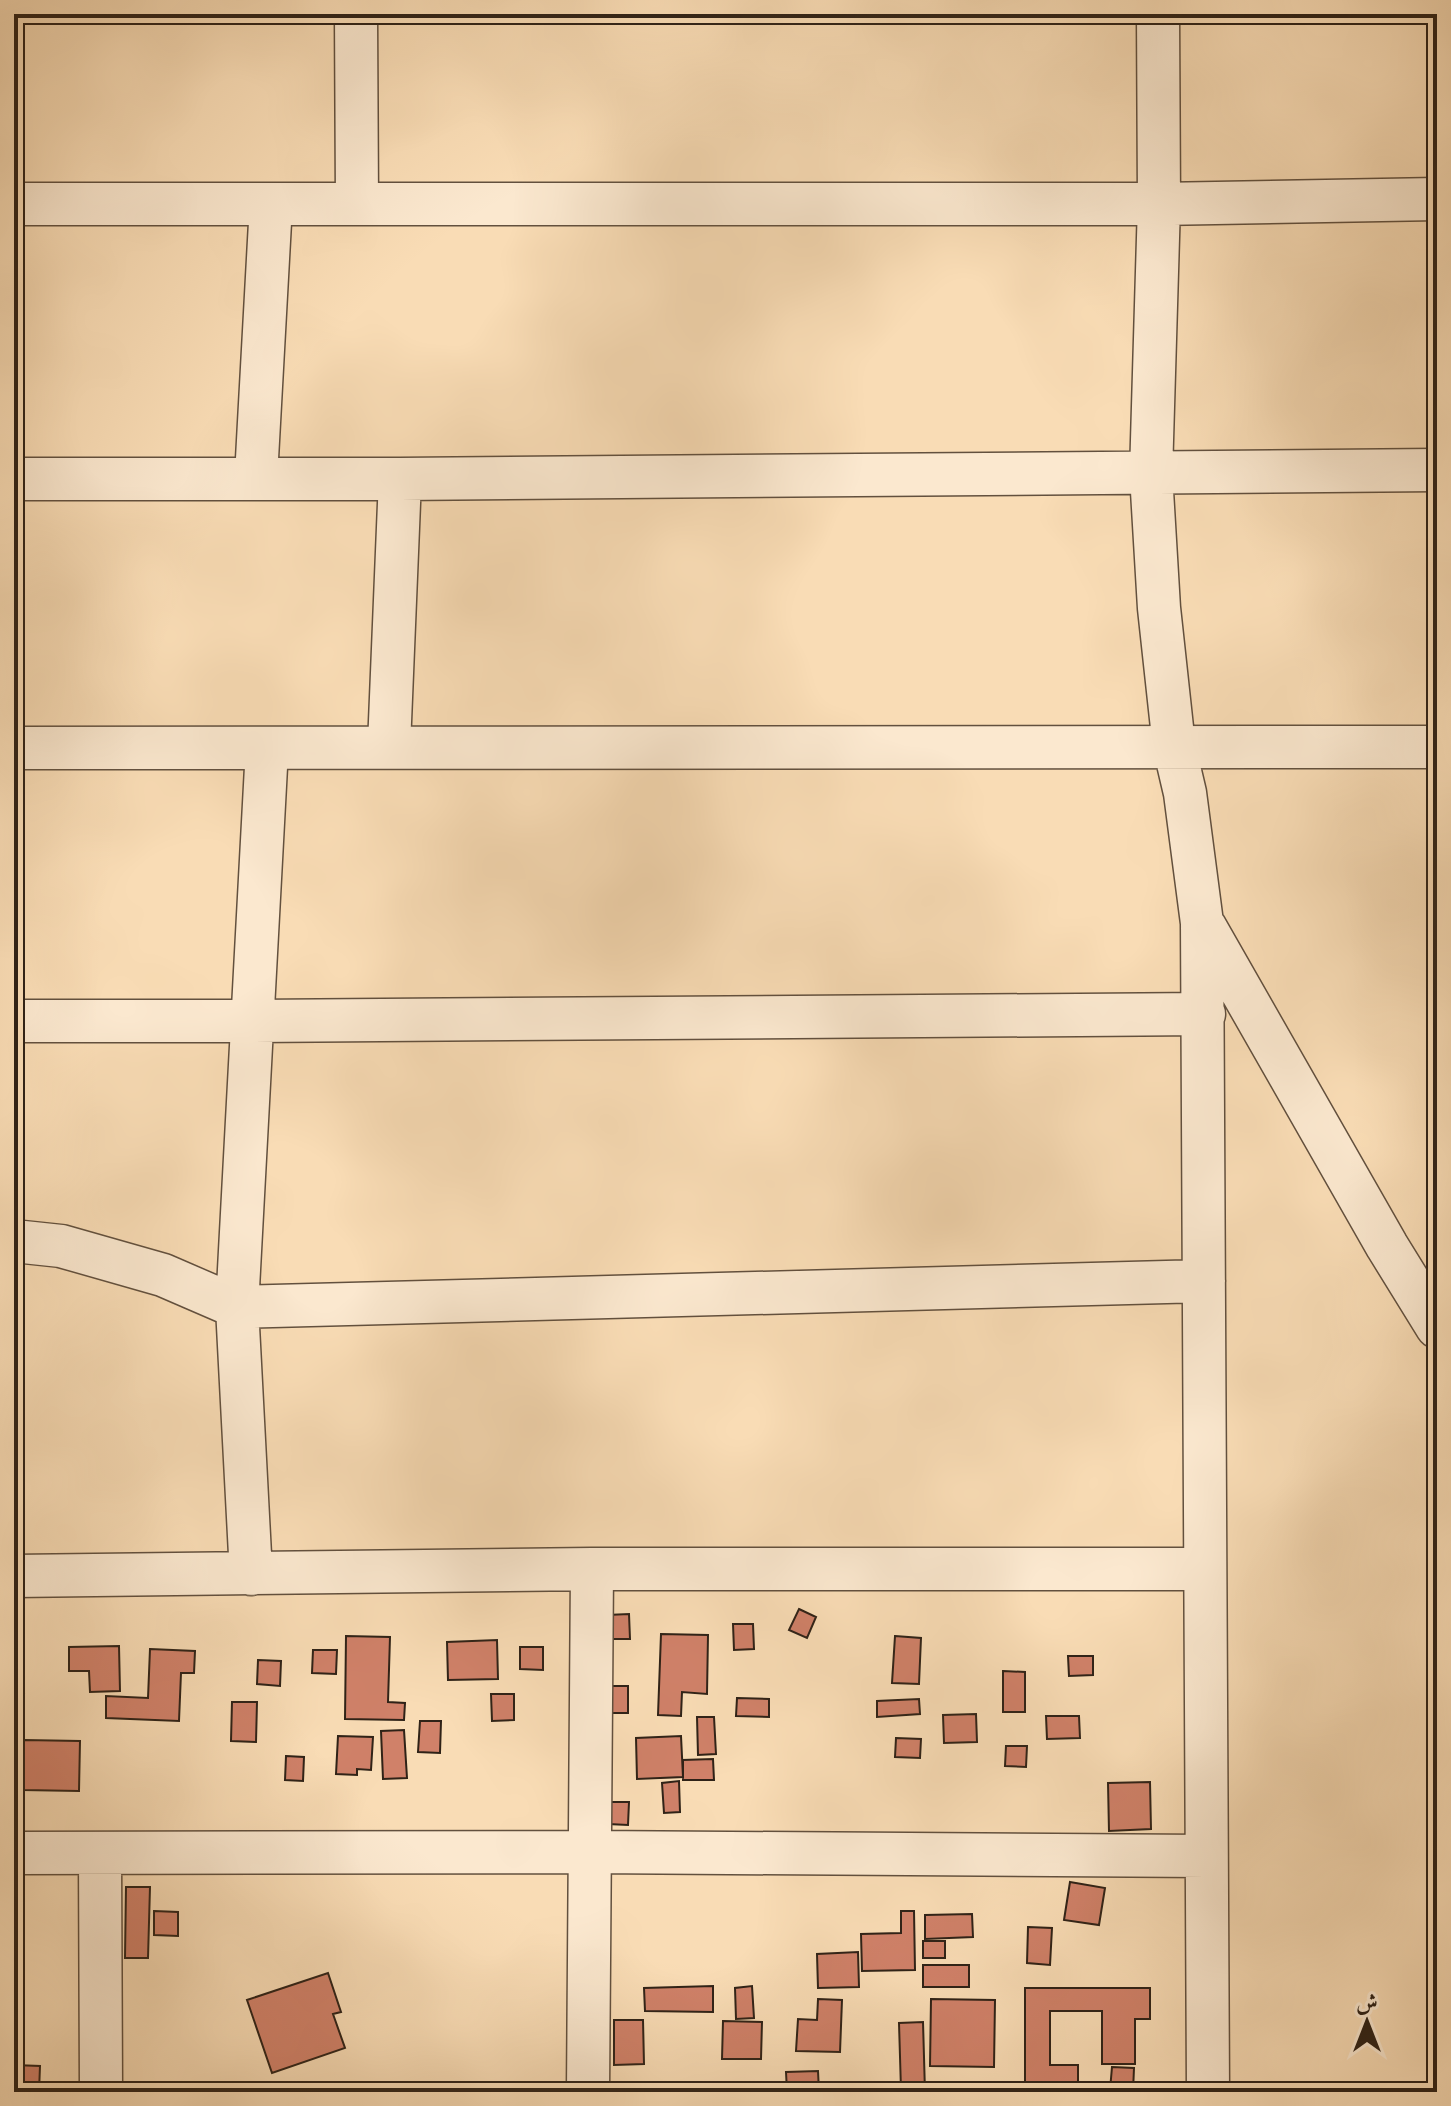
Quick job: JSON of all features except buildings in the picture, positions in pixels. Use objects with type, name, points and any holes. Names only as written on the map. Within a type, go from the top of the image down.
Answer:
[{"type":"street","points":[[356,14],[357,204]]},
{"type":"street","points":[[1158,14],[1159,204],[1151,474],[1159,608],[1174,746],[1185,793],[1202,923],[1208,2092]]},
{"type":"street","points":[[14,204],[1159,204],[1437,199]]},
{"type":"street","points":[[256,477],[271,204]]},
{"type":"street","points":[[14,479],[400,479],[1437,470]]},
{"type":"street","points":[[389,746],[400,479]]},
{"type":"street","points":[[14,748],[1437,747]]},
{"type":"street","points":[[251,1574],[237,1307],[267,748]]},
{"type":"street","points":[[1202,923],[1437,1327]]},
{"type":"street","points":[[14,1021],[1204,1014]]},
{"type":"street","points":[[14,1241],[61,1246],[163,1275],[237,1307],[1204,1281]]},
{"type":"street","points":[[14,1576],[592,1569],[1205,1569]]},
{"type":"street","points":[[588,2092],[592,1569]]},
{"type":"street","points":[[14,1853],[591,1852],[1206,1856]]},
{"type":"street","points":[[100,1854],[101,2092]]}]
